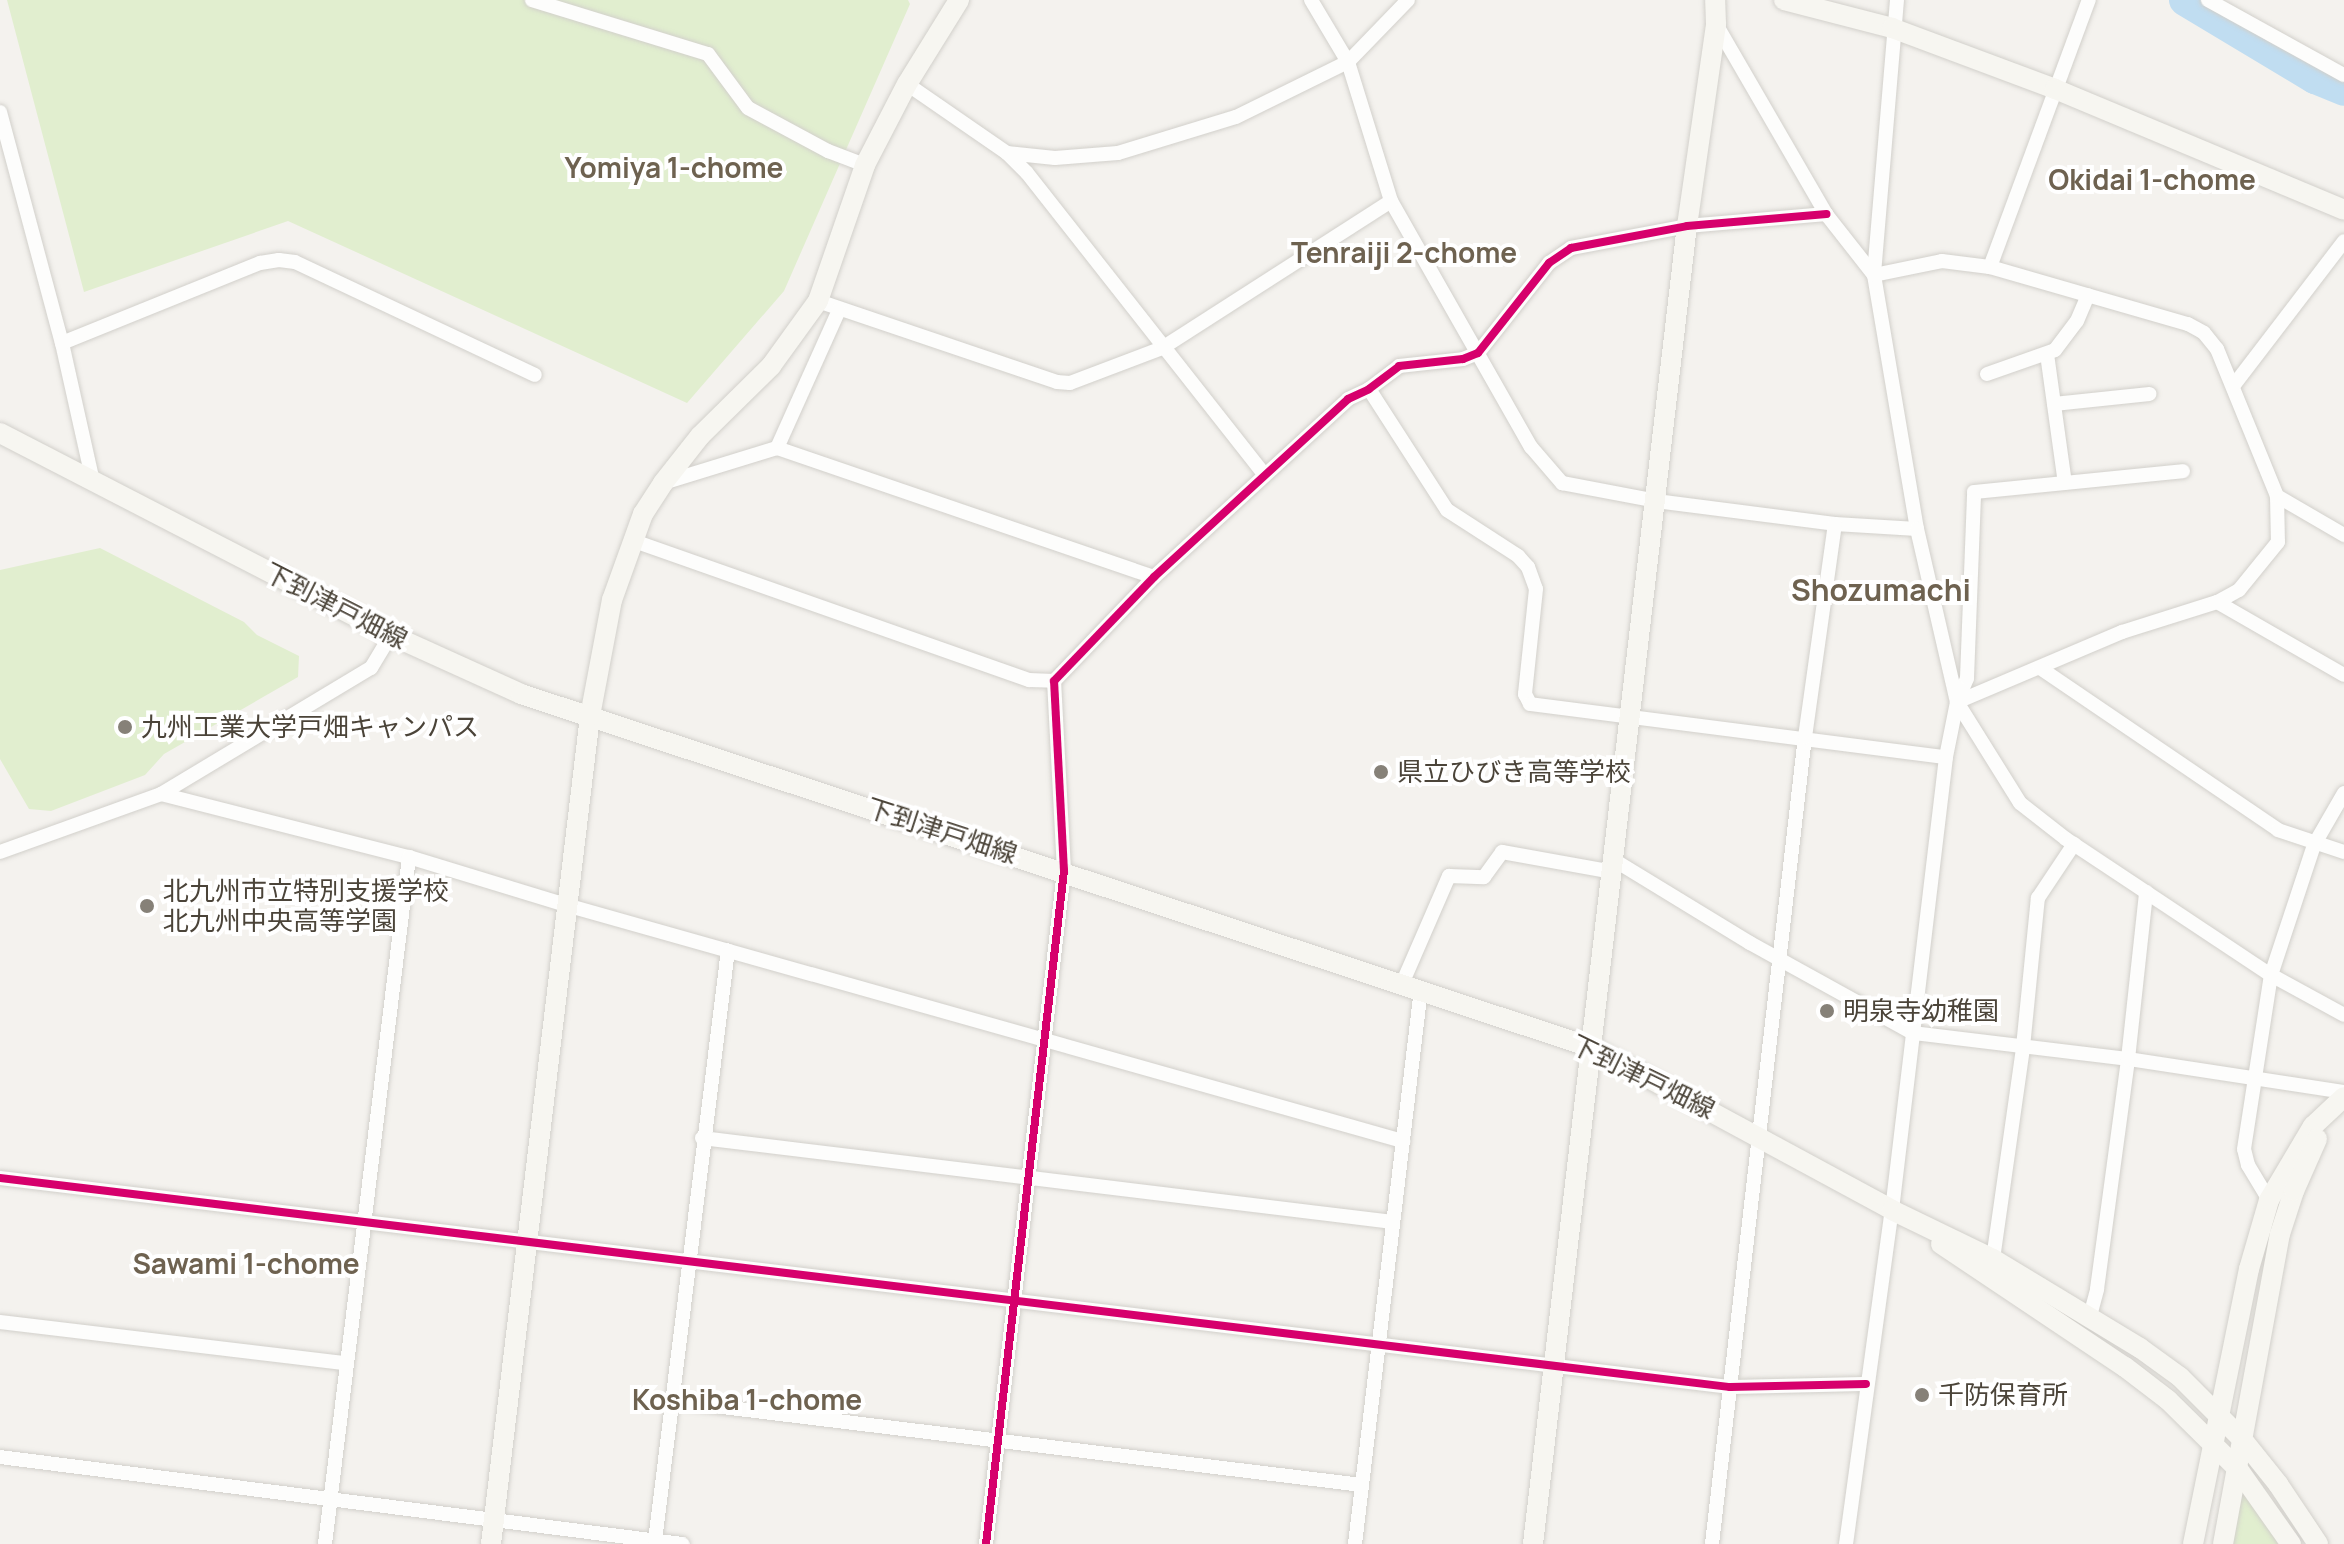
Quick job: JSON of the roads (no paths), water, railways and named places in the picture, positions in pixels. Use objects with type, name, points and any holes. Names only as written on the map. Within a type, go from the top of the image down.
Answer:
[{"type":"street","points":[[532,0],[708,54],[748,108],[828,151],[865,165]]},
{"type":"street","points":[[1311,0],[1348,62],[1391,201],[1531,447],[1562,483],[1656,501],[1835,524],[1917,529]]},
{"type":"street","points":[[1007,153],[1055,158],[1118,153],[1236,117],[1348,62],[1408,0]]},
{"type":"street","points":[[1533,1544],[1687,226],[1716,24],[1715,0]]},
{"type":"street","points":[[1784,0],[1892,28],[2055,89],[2344,210]]},
{"type":"street","points":[[1897,0],[1892,28],[1874,275],[1917,529],[1957,702],[2020,803],[2074,844],[2271,975],[2344,1015]]},
{"type":"street","points":[[1990,267],[2089,0]]},
{"type":"street","points":[[2208,0],[2344,75]]},
{"type":"street","points":[[491,1544],[590,716],[612,600],[643,514],[663,483],[700,436],[771,366],[818,301],[865,165],[907,84],[957,1]]},
{"type":"street","points":[[1716,24],[1826,214],[1874,275]]},
{"type":"street","points":[[907,84],[1007,153],[1263,473]]},
{"type":"street","points":[[0,112],[2,132],[62,343],[93,482]]},
{"type":"street","points":[[818,301],[1057,382],[1070,383],[1162,348],[1391,201]]},
{"type":"street","points":[[986,1544],[1064,871],[1054,681],[1154,577],[1263,473],[1348,399],[1369,389],[1399,366],[1463,359],[1478,353],[1549,263],[1571,248],[1687,226],[1826,214]]},
{"type":"street","points":[[2234,385],[2344,241]]},
{"type":"street","points":[[62,343],[260,263],[279,260],[295,262],[535,375]]},
{"type":"street","points":[[1874,275],[1942,261],[1990,267],[2188,324],[2204,333],[2217,349],[2277,496],[2278,542],[2239,590],[2217,602],[2122,632],[1957,702]]},
{"type":"street","points":[[1987,374],[2055,350],[2077,321],[2088,295]]},
{"type":"street","points":[[777,448],[839,310]]},
{"type":"street","points":[[2047,354],[2065,483]]},
{"type":"street","points":[[1369,389],[1447,510],[1518,556],[1528,567],[1536,589],[1525,694],[1530,704],[1946,757]]},
{"type":"street","points":[[2054,404],[2149,394]]},
{"type":"street","name":"下到津戸畑線","points":[[0,433],[391,635],[508,689],[1593,1048],[1892,1210],[1993,1259],[2090,1316],[2180,1377],[2242,1439],[2278,1484],[2318,1544]]},
{"type":"street","points":[[663,483],[777,448],[1154,577]]},
{"type":"street","points":[[1846,1544],[1892,1210],[1946,757],[1957,702],[1967,678],[1974,492],[2183,471]]},
{"type":"street","points":[[2277,496],[2344,535]]},
{"type":"street","points":[[1712,1544],[1805,737],[1835,524]]},
{"type":"street","points":[[634,541],[1029,680],[1054,681]]},
{"type":"street","points":[[2217,602],[2344,675]]},
{"type":"street","points":[[0,852],[161,794],[371,668],[391,635]]},
{"type":"street","points":[[2040,668],[2278,830],[2314,845],[2344,852]]},
{"type":"street","points":[[2269,1200],[2248,1165],[2244,1149],[2271,975],[2314,845],[2344,793]]},
{"type":"street","points":[[161,794],[409,857],[566,905],[1403,1141]]},
{"type":"street","points":[[1993,1259],[2023,1047],[2038,898],[2074,844]]},
{"type":"street","points":[[1355,1544],[1403,1141],[1412,986],[1449,876],[1484,877],[1502,852],[1614,866],[1913,1033],[2128,1059],[2256,1078],[2344,1096]]},
{"type":"street","points":[[325,1544],[409,857]]},
{"type":"street","points":[[2090,1316],[2097,1289],[2128,1059],[2146,892]]},
{"type":"street","points":[[655,1541],[702,1138],[728,950]]},
{"type":"street","points":[[2193,1544],[2249,1269],[2269,1200],[2288,1162],[2313,1126],[2344,1096]]},
{"type":"street","points":[[2223,1544],[2280,1234],[2307,1157],[2344,1096]]},
{"type":"street","points":[[702,1138],[1393,1222]]},
{"type":"street","points":[[0,1178],[1730,1387],[1866,1384]]},
{"type":"street","name":"下到津戸畑線","points":[[1892,1210],[2125,1367],[2214,1444],[2238,1469],[2291,1544]]},
{"type":"street","points":[[0,1322],[346,1363]]},
{"type":"street","points":[[673,1401],[1362,1485]]},
{"type":"street","points":[[0,1457],[682,1544]]},
{"type":"water","points":[[2175,0],[2196,0],[2344,79],[2344,92]]},
{"type":"waterway","points":[[2185,0],[2315,78],[2344,90]]},
{"type":"place","name":"九州工業大学戸畑キャンパス","points":[[125,727]]},
{"type":"place","name":"県立ひびき高等学校","points":[[1381,772]]},
{"type":"place","name":"北九州市立特別支援学校 北九州中央高等学園","points":[[147,906]]},
{"type":"place","name":"明泉寺幼稚園","points":[[1827,1011]]},
{"type":"place","name":"千防保育所","points":[[1922,1395]]},
{"type":"district","name":"Yomiya 1-chome","points":[[674,167]]},
{"type":"district","name":"Okidai 1-chome","points":[[2152,179]]},
{"type":"district","name":"Tenraiji 2-chome","points":[[1404,252]]},
{"type":"district","name":"Shozumachi","points":[[1881,590]]},
{"type":"district","name":"Sawami 1-chome","points":[[246,1263]]},
{"type":"district","name":"Koshiba 1-chome","points":[[747,1399]]}]
